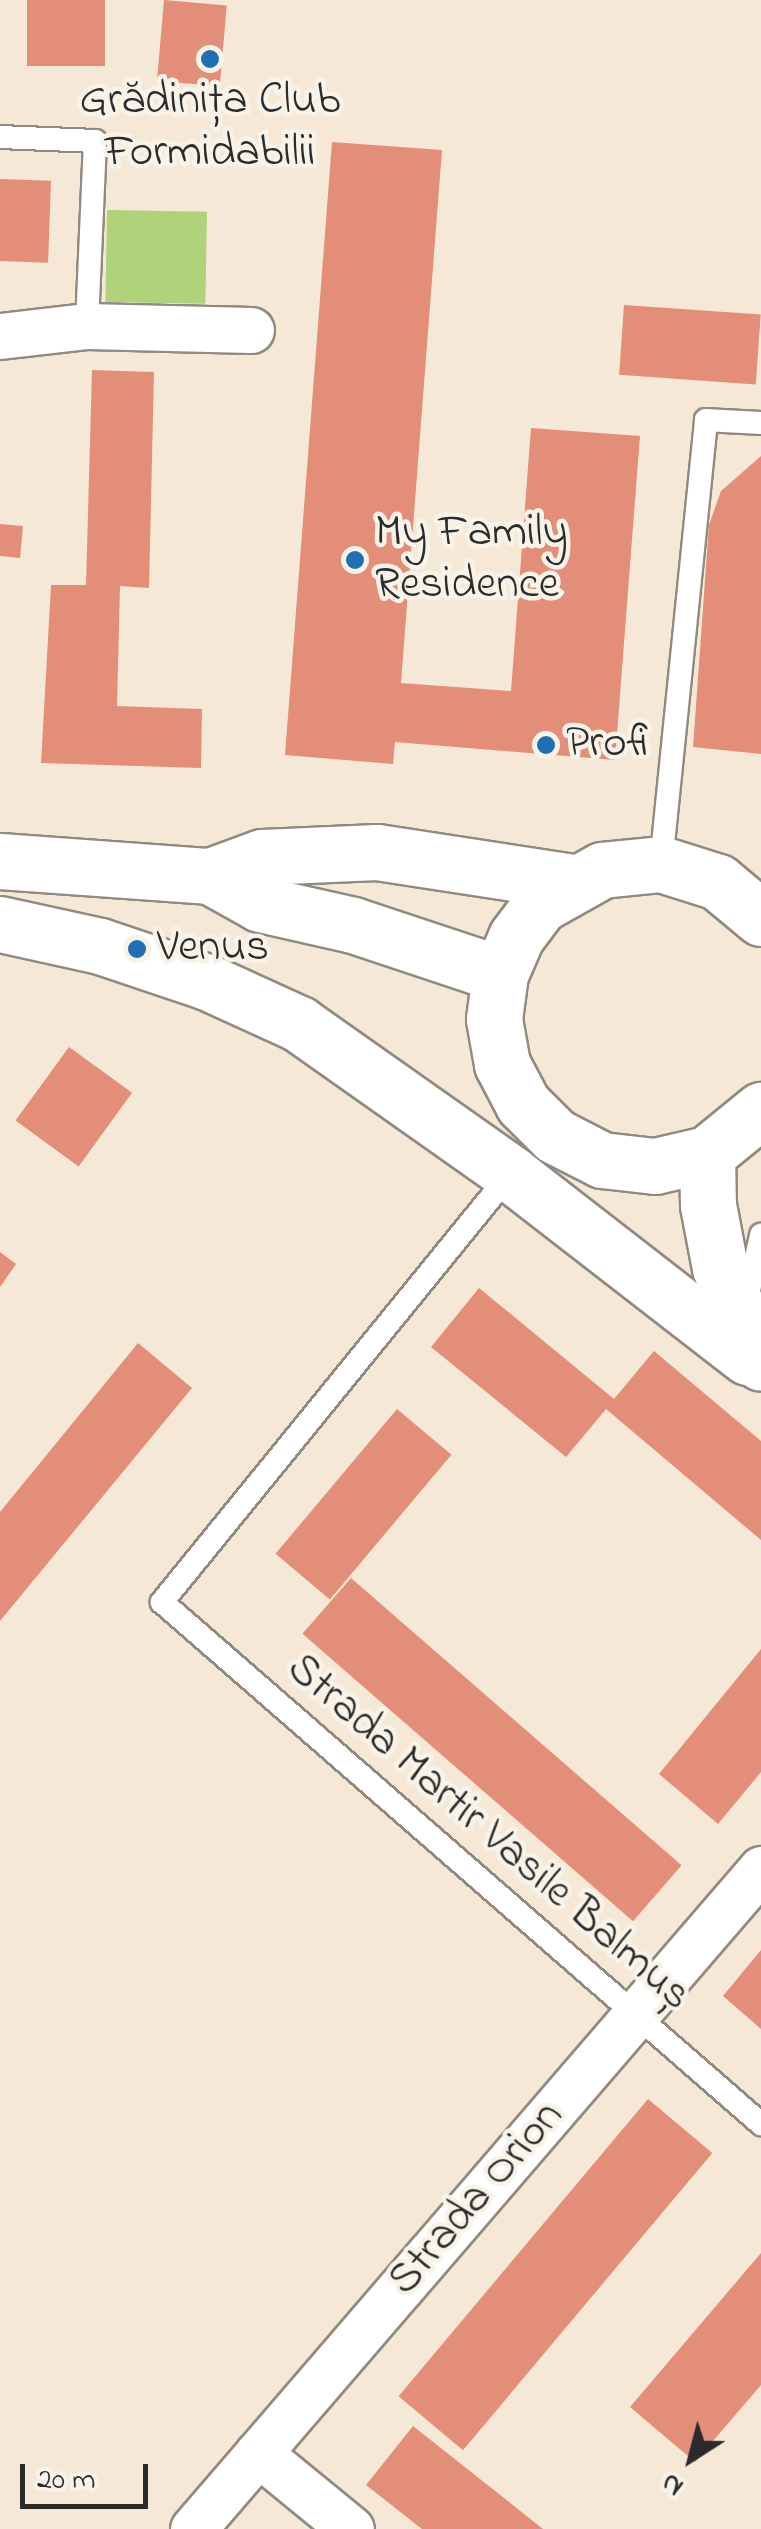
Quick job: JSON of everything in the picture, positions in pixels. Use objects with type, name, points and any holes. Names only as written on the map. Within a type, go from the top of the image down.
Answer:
[{"type":"main road","points":[[0,861],[210,876],[262,858],[377,852],[573,882]]},
{"type":"main road","points":[[753,1353],[629,1237],[555,1136],[523,1104],[502,1064],[494,1019],[500,974],[532,916],[573,882],[632,864],[661,864],[718,882],[761,918]]},
{"type":"main road","points":[[210,876],[260,904],[369,930],[500,974]]},
{"type":"main road","points":[[0,924],[118,952],[300,1024],[753,1353]]},
{"type":"main road","points":[[555,1136],[602,1160],[655,1166],[706,1154],[761,1110]]},
{"type":"main road","points":[[706,1154],[712,1236],[753,1353]]},
{"type":"street","points":[[0,336],[87,326],[251,330]]},
{"type":"street","name":"Strada Orion","points":[[193,2529],[761,1869]]},
{"type":"street","points":[[258,2453],[351,2529]]},
{"type":"lane","points":[[0,137],[95,141],[87,326]]},
{"type":"lane","points":[[661,864],[706,420],[761,423]]},
{"type":"lane","name":"Strada Martir Vasile Balmuș","points":[[510,1173],[162,1602],[761,2124]]},
{"type":"lane","points":[[753,1353],[761,1236]]},
{"type":"green space","points":[[107,210],[207,212],[205,304],[105,302]]},
{"type":"building","points":[[27,0],[105,0],[105,66],[27,66]]},
{"type":"building","points":[[164,0],[227,5],[220,86],[157,81]]},
{"type":"building","name":"My Family Residence","points":[[332,142],[442,150],[401,683],[511,691],[531,428],[640,436],[615,760],[395,742],[393,764],[285,755]]},
{"type":"building","points":[[0,179],[51,181],[48,263],[0,261]]},
{"type":"building","points":[[624,305],[761,315],[756,384],[619,375]]},
{"type":"building","points":[[92,370],[154,372],[149,588],[120,586],[117,706],[202,709],[201,768],[41,763],[51,585],[86,585]]},
{"type":"building","points":[[761,456],[761,754],[693,747],[709,525],[721,491]]},
{"type":"building","points":[[0,524],[23,526],[20,558],[0,556]]},
{"type":"building","points":[[69,1047],[132,1093],[79,1166],[16,1121]]},
{"type":"building","points":[[0,1252],[16,1264],[0,1287]]},
{"type":"building","points":[[479,1288],[614,1399],[654,1351],[761,1441],[761,1540],[606,1409],[566,1457],[431,1347]]},
{"type":"building","points":[[138,1343],[192,1388],[0,1621],[0,1512]]},
{"type":"building","points":[[397,1409],[451,1455],[330,1599],[276,1554]]},
{"type":"building","points":[[351,1578],[682,1865],[633,1921],[302,1634]]},
{"type":"building","points":[[761,1649],[761,1772],[718,1824],[659,1774]]},
{"type":"building","points":[[761,1950],[761,2029],[723,1996]]},
{"type":"building","points":[[648,2099],[712,2153],[463,2450],[399,2396]]},
{"type":"building","points":[[761,2253],[761,2385],[695,2462],[630,2407]]},
{"type":"building","points":[[413,2426],[543,2529],[422,2529],[366,2485]]},
{"type":"place","name":"Grădinița Club Formidabilii","points":[[210,59]]},
{"type":"place","name":"My Family Residence","points":[[355,560]]},
{"type":"place","name":"Profi","points":[[546,745]]},
{"type":"place","name":"Venus","points":[[137,949]]}]
